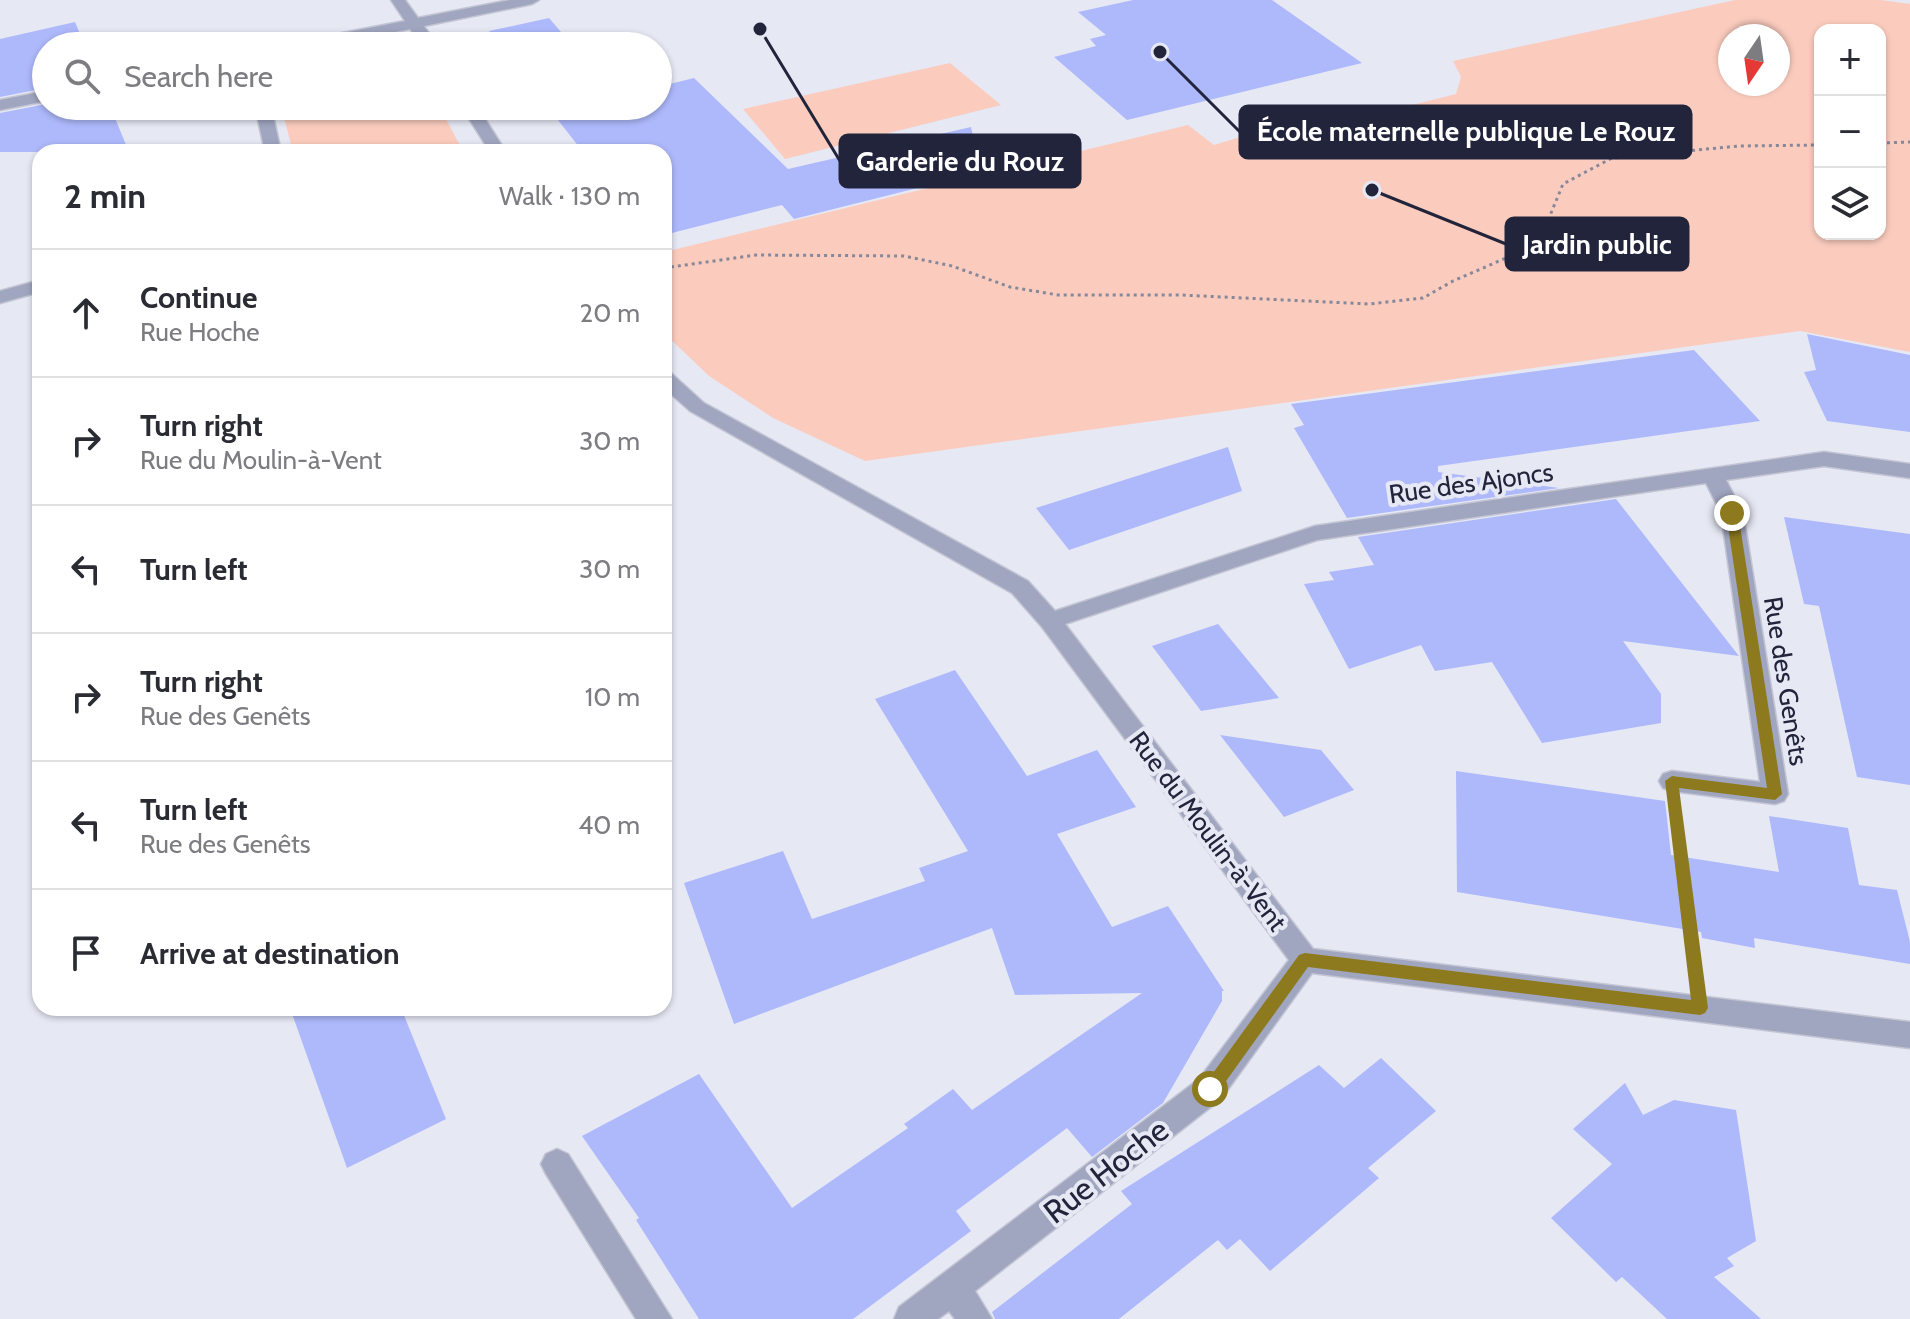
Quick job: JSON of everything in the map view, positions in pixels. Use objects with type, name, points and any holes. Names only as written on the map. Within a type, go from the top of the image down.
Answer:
[{"type":"street","points":[[398,0],[421,32]]},
{"type":"street","points":[[371,32],[532,0]]},
{"type":"street","points":[[0,105],[32,99]]},
{"type":"street","points":[[266,120],[271,144]]},
{"type":"street","points":[[478,120],[493,144]]},
{"type":"street","points":[[0,297],[32,288]]},
{"type":"street","name":"Rue du Moulin-à-Vent","points":[[672,384],[697,407],[1020,587],[1050,621],[1305,960]]},
{"type":"street","name":"Rue des Ajoncs","points":[[1050,621],[1315,533],[1824,459],[1910,471]]},
{"type":"street","name":"Rue des Genêts","points":[[1672,781],[1775,794],[1732,513],[1714,477]]},
{"type":"street","points":[[1305,960],[1910,1035]]},
{"type":"street","name":"Rue Hoche","points":[[911,1319],[1210,1089],[1305,960]]},
{"type":"street","points":[[557,1164],[655,1319]]},
{"type":"street","points":[[953,1289],[975,1319]]},
{"type":"path","points":[[1886,143],[1910,142]]},
{"type":"path","points":[[672,267],[756,255],[904,256],[952,266],[1010,287],[1058,295],[1181,295],[1369,304],[1423,298],[1453,281],[1513,255],[1542,235],[1563,184],[1612,158],[1739,146],[1814,145]]},
{"type":"path","points":[[1672,781],[1700,1008]]},
{"type":"shaded area","points":[[1735,0],[1881,0],[1910,4],[1910,352],[1800,331],[865,461],[773,418],[709,376],[672,341],[672,250],[1188,125],[1214,145],[1237,138],[1256,144],[1456,94],[1461,77],[1453,61]]},
{"type":"shaded area","points":[[950,63],[1001,105],[785,159],[743,109]]},
{"type":"shaded area","points":[[285,120],[446,120],[459,144],[291,144]]},
{"type":"building","points":[[1133,0],[1272,0],[1362,63],[1127,120],[1054,57],[1096,46],[1090,39],[1106,35],[1078,12]]},
{"type":"building","points":[[549,18],[561,32],[490,32]]},
{"type":"building","points":[[75,22],[79,32],[32,32],[32,91],[0,97],[0,39]]},
{"type":"building","points":[[694,78],[788,169],[971,127],[981,172],[794,219],[782,205],[672,233],[672,144],[577,144],[558,120],[672,120],[672,84]]},
{"type":"building","points":[[32,107],[32,120],[116,120],[126,144],[32,144],[32,152],[0,152],[0,113]]},
{"type":"building","points":[[1807,334],[1910,355],[1910,432],[1827,421],[1804,372],[1816,370]]},
{"type":"building","points":[[1694,350],[1760,421],[1438,466],[1438,472],[1559,488],[1347,518],[1294,428],[1304,425],[1291,404]]},
{"type":"building","points":[[1228,447],[1242,491],[1069,550],[1036,508]]},
{"type":"building","points":[[1616,499],[1739,656],[1623,641],[1661,694],[1661,723],[1542,743],[1492,662],[1435,671],[1421,645],[1349,669],[1304,584],[1334,580],[1329,572],[1374,565],[1358,537]]},
{"type":"building","points":[[1784,517],[1910,534],[1910,785],[1857,777],[1819,606],[1804,604]]},
{"type":"building","points":[[1218,624],[1279,698],[1201,711],[1152,646]]},
{"type":"building","points":[[955,670],[1027,776],[1097,750],[1136,807],[1057,834],[1112,927],[1168,906],[1224,991],[1222,1001],[1163,1103],[1092,1157],[1067,1128],[956,1211],[971,1231],[853,1319],[699,1319],[636,1220],[639,1218],[582,1136],[699,1074],[792,1208],[908,1128],[904,1124],[953,1089],[972,1110],[1142,993],[1015,995],[992,928],[734,1024],[684,883],[783,851],[812,919],[925,881],[919,868],[968,851],[875,699]]},
{"type":"building","points":[[1220,735],[1321,750],[1354,790],[1284,817]]},
{"type":"building","points":[[1456,771],[1665,801],[1671,855],[1779,872],[1769,816],[1848,828],[1859,885],[1897,890],[1910,942],[1910,964],[1754,938],[1755,948],[1702,938],[1701,932],[1457,892]]},
{"type":"building","points":[[293,1016],[404,1016],[446,1119],[347,1168]]},
{"type":"building","points":[[1381,1058],[1436,1111],[1368,1168],[1379,1178],[1270,1271],[1240,1239],[1227,1250],[1218,1240],[1119,1319],[995,1319],[992,1312],[1132,1204],[1121,1191],[1319,1065],[1344,1088]]},
{"type":"building","points":[[1625,1083],[1643,1115],[1674,1100],[1736,1110],[1756,1241],[1727,1258],[1734,1266],[1714,1277],[1761,1319],[1667,1319],[1622,1277],[1616,1282],[1551,1218],[1612,1164],[1573,1129]]},
{"type":"place","name":"Garderie du Rouz","points":[[760,29]]},
{"type":"place","name":"École maternelle publique Le Rouz","points":[[1160,52]]},
{"type":"place","name":"Jardin public","points":[[1372,190]]},
{"type":"route","points":[[1210,1089],[1305,960],[1700,1008],[1672,781],[1775,794],[1732,513]]}]
